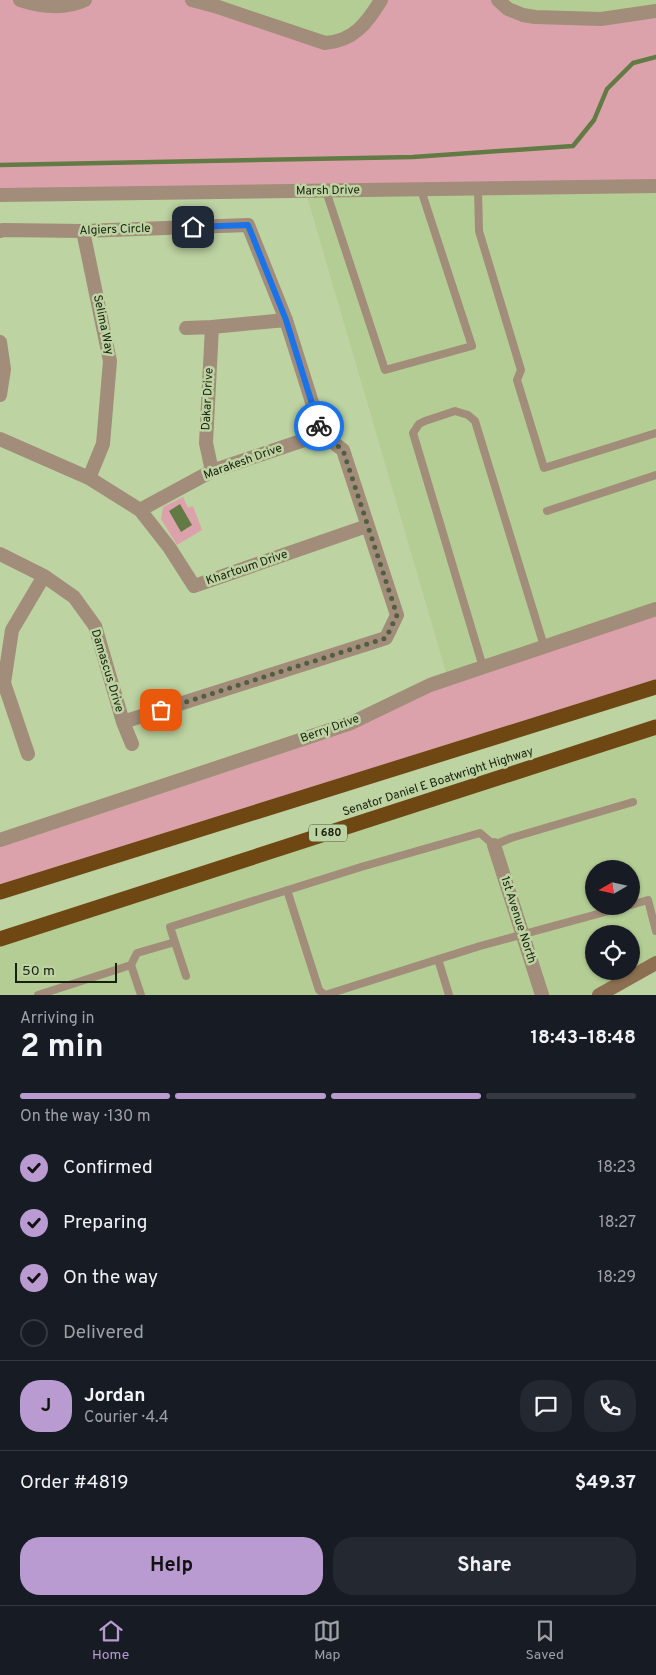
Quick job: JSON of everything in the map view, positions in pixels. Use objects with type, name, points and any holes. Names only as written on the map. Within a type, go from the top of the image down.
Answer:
[{"type":"highway","name":"Senator Daniel E Boatwright Highway","points":[[0,892],[656,687]]},
{"type":"highway","name":"Senator Daniel E Boatwright Highway","points":[[0,939],[656,727]]},
{"type":"main road","points":[[599,995],[656,963]]},
{"type":"street","points":[[20,0],[32,4],[59,7],[75,5],[86,0]]},
{"type":"street","points":[[192,0],[236,12],[325,43],[339,42],[351,36],[366,22],[381,0]]},
{"type":"street","points":[[498,0],[508,9],[535,18],[601,19],[656,12]]},
{"type":"street","name":"Marsh Drive","points":[[0,195],[656,186]]},
{"type":"street","name":"Algiers Circle","points":[[0,231],[83,231],[248,225],[286,320],[322,434]]},
{"type":"street","name":"Selima Way","points":[[83,231],[110,361],[103,444],[89,478]]},
{"type":"street","points":[[186,328],[286,320]]},
{"type":"street","name":"Dakar Drive","points":[[212,327],[206,443],[212,471]]},
{"type":"street","points":[[0,342],[2,369],[0,395]]},
{"type":"street","points":[[123,722],[386,638],[397,615],[343,450],[322,434]]},
{"type":"street","name":"Marakesh Drive","points":[[140,510],[212,471],[322,434]]},
{"type":"street","name":"Khartoum Drive","points":[[0,439],[89,478],[140,510],[170,547],[194,586],[367,526]]},
{"type":"street","name":"Damascus Drive","points":[[0,554],[44,576],[74,597],[95,626],[123,722],[132,744]]},
{"type":"street","points":[[28,754],[4,683],[12,630],[44,576]]},
{"type":"street","name":"Berry Drive","points":[[0,840],[351,723],[430,685],[656,609]]},
{"type":"street","name":"1st Avenue North","points":[[494,845],[542,995]]},
{"type":"lane","points":[[478,189],[479,231],[520,370],[517,380],[544,468],[656,433]]},
{"type":"lane","points":[[326,191],[385,370],[472,346],[422,190]]},
{"type":"lane","points":[[483,667],[413,434],[419,424],[425,421],[455,411],[475,421],[544,646]]},
{"type":"lane","points":[[547,512],[656,475]]},
{"type":"lane","points":[[186,976],[170,927],[480,833],[494,845],[511,838],[633,802]]},
{"type":"lane","points":[[287,890],[319,990],[325,995],[480,946],[595,915]]},
{"type":"lane","points":[[640,902],[648,900],[656,931]]},
{"type":"lane","points":[[141,995],[131,965],[137,953],[175,942]]},
{"type":"lane","points":[[438,959],[449,995]]},
{"type":"lane","points":[[38,995],[131,965]]},
{"type":"shaded area","points":[[0,0],[192,0],[339,42],[381,0],[498,0],[523,15],[656,11],[656,186],[0,195]]},
{"type":"shaded area","points":[[192,0],[381,0],[339,42]]},
{"type":"shaded area","points":[[498,0],[656,0],[656,11],[535,17]]},
{"type":"shaded area","points":[[656,186],[656,609],[448,679],[306,193]]},
{"type":"shaded area","points":[[183,497],[188,508],[193,506],[202,530],[177,545],[161,519],[163,507]]},
{"type":"shaded area","points":[[180,504],[192,525],[181,532],[169,511]]},
{"type":"shaded area","points":[[656,609],[656,687],[0,892],[0,840],[351,723],[430,685]]},
{"type":"shaded area","points":[[656,727],[656,963],[640,972],[640,925],[585,925],[585,980],[626,980],[599,995],[0,995],[0,939]]},
{"type":"waterway","points":[[0,165],[413,157],[573,146],[594,120],[607,89],[633,63],[656,57]]},
{"type":"way so far","points":[[161,710],[386,638],[397,615],[343,450],[322,434],[319,426]]},
{"type":"route","points":[[193,227],[248,225],[286,320],[319,426]]}]
